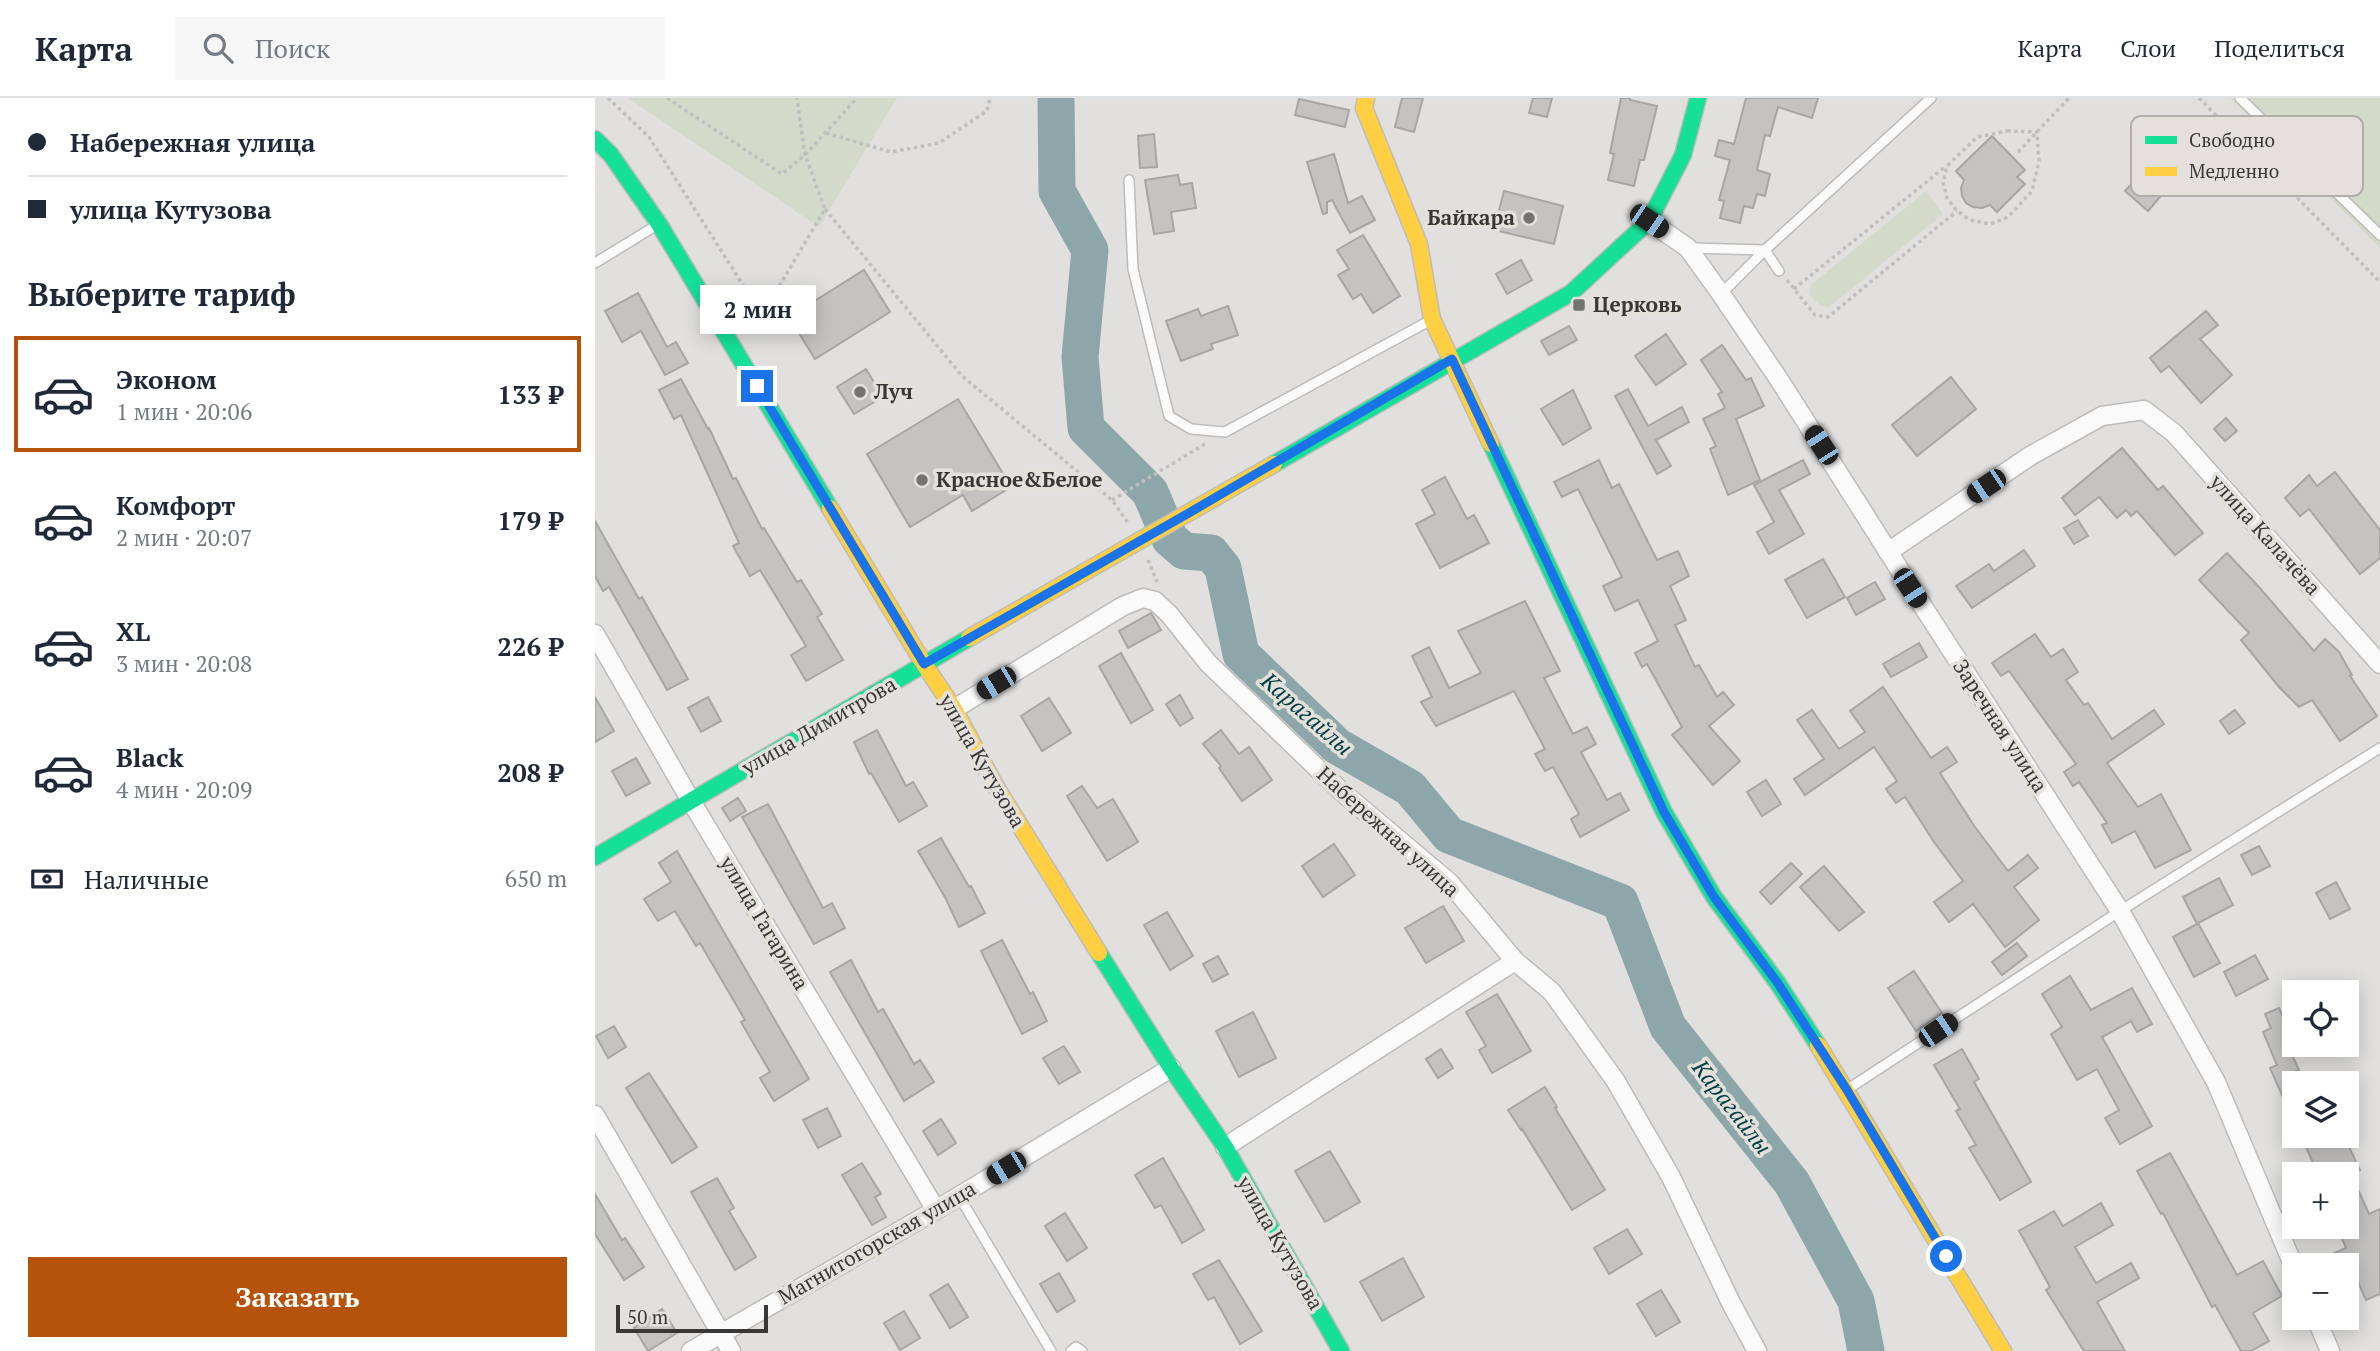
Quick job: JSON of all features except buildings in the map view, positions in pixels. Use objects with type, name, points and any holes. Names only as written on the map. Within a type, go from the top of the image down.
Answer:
[{"type":"main road","points":[[1366,98],[1364,108],[1419,243],[1432,319],[1664,812],[1714,897],[1777,982],[1847,1090],[2003,1351]]},
{"type":"main road","points":[[1649,221],[1683,155],[1698,98]]},
{"type":"main road","name":"улица Кутузова","points":[[595,139],[611,155],[659,224],[924,664],[954,709],[996,787],[1171,1068],[1225,1147],[1341,1351]]},
{"type":"main road","name":"улица Димитрова","points":[[595,857],[924,664],[1571,293],[1649,221]]},
{"type":"street","name":"Заречная улица","points":[[1649,221],[1688,248],[1721,294],[1780,381],[2120,911],[2216,1082],[2288,1253]]},
{"type":"street","name":"улица Калачёва","points":[[1888,552],[2030,456],[2102,416],[2144,411],[2174,433],[2380,664]]},
{"type":"street","name":"Набережная улица","points":[[954,709],[1123,606],[1143,598],[1155,601],[1169,614],[1208,663],[1342,792],[1450,883],[1515,961],[1552,992],[1615,1080],[1671,1177],[1757,1351]]},
{"type":"street","name":"улица Гагарина","points":[[595,634],[691,801],[936,1210]]},
{"type":"street","points":[[1225,1147],[1515,961]]},
{"type":"street","name":"Магнитогорская улица","points":[[691,1351],[936,1210],[1171,1068]]},
{"type":"street","points":[[595,1115],[731,1351]]},
{"type":"street","points":[[2321,1330],[2330,1351]]},
{"type":"lane","points":[[1721,294],[1765,250],[1931,98]]},
{"type":"lane","points":[[2241,98],[2259,116]]},
{"type":"lane","points":[[1129,180],[1133,269],[1169,416],[1191,429],[1225,432],[1432,319]]},
{"type":"lane","points":[[2340,196],[2380,235]]},
{"type":"lane","points":[[595,263],[659,224]]},
{"type":"lane","points":[[1688,248],[1765,250]]},
{"type":"lane","points":[[1765,250],[1779,271]]},
{"type":"lane","points":[[1847,1090],[2120,911],[2380,748]]},
{"type":"lane","points":[[959,1196],[1051,1351]]},
{"type":"lane","points":[[1071,1351],[1076,1347],[1082,1351]]},
{"type":"path","points":[[608,98],[649,137],[762,315],[825,209]]},
{"type":"path","points":[[667,98],[782,174],[805,155],[857,98]]},
{"type":"path","points":[[797,98],[805,155],[825,209],[963,376],[1112,500],[1141,540],[1169,614]]},
{"type":"path","points":[[826,133],[891,152],[939,144],[988,111],[990,98]]},
{"type":"path","points":[[2018,152],[2070,98]]},
{"type":"path","points":[[2199,98],[2217,116]]},
{"type":"path","points":[[1794,289],[1947,166],[1976,137],[2007,131],[2038,132]]},
{"type":"path","points":[[1947,166],[1943,182],[1947,198],[1957,211],[1970,220],[1990,224],[2008,217],[2032,191],[2039,161],[2038,132]]},
{"type":"path","points":[[2295,196],[2380,282]]},
{"type":"path","points":[[1779,271],[1815,315],[1828,317],[1957,211]]},
{"type":"path","points":[[1112,500],[1225,432]]},
{"type":"green space","points":[[628,98],[897,98],[819,227]]},
{"type":"green space","points":[[2230,98],[2380,98],[2380,248],[2328,196],[2363,196],[2363,116],[2248,116]]},
{"type":"green space","points":[[1926,191],[1943,214],[1829,307],[1819,305],[1809,294],[1812,284]]},
{"type":"waterway","name":"Карагайлы","points":[[1056,98],[1057,191],[1090,250],[1080,357],[1086,428],[1150,492],[1170,539],[1184,551],[1211,553],[1223,568],[1241,654],[1337,746],[1410,788],[1449,835],[1620,902],[1668,1027],[1792,1183],[1856,1301],[1866,1351]]},
{"type":"traffic: fast","points":[[1274,464],[1571,293],[1649,221],[1683,155],[1698,98]]},
{"type":"traffic: fast","points":[[595,139],[611,155],[659,224],[830,508]]},
{"type":"traffic: fast","points":[[1491,444],[1664,812],[1714,897],[1777,982],[1818,1045]]},
{"type":"traffic: fast","points":[[595,857],[969,638]]},
{"type":"traffic: fast","points":[[1099,953],[1171,1068],[1225,1147],[1341,1351]]},
{"type":"traffic: slow","points":[[1366,98],[1364,108],[1419,244],[1432,319],[1491,444]]},
{"type":"traffic: slow","points":[[969,638],[1274,464]]},
{"type":"traffic: slow","points":[[830,508],[954,709],[996,787],[1099,953]]},
{"type":"traffic: slow","points":[[1818,1045],[2003,1351]]},
{"type":"place","name":"Байкара","points":[[1529,218]]},
{"type":"place","name":"Церковь","points":[[1579,305]]},
{"type":"place","name":"Луч","points":[[860,392]]},
{"type":"place","name":"Красное&Белое","points":[[922,480]]},
{"type":"route","points":[[757,386],[924,664],[1452,359],[1664,812],[1714,897],[1777,982],[1847,1090],[1946,1256]]}]
